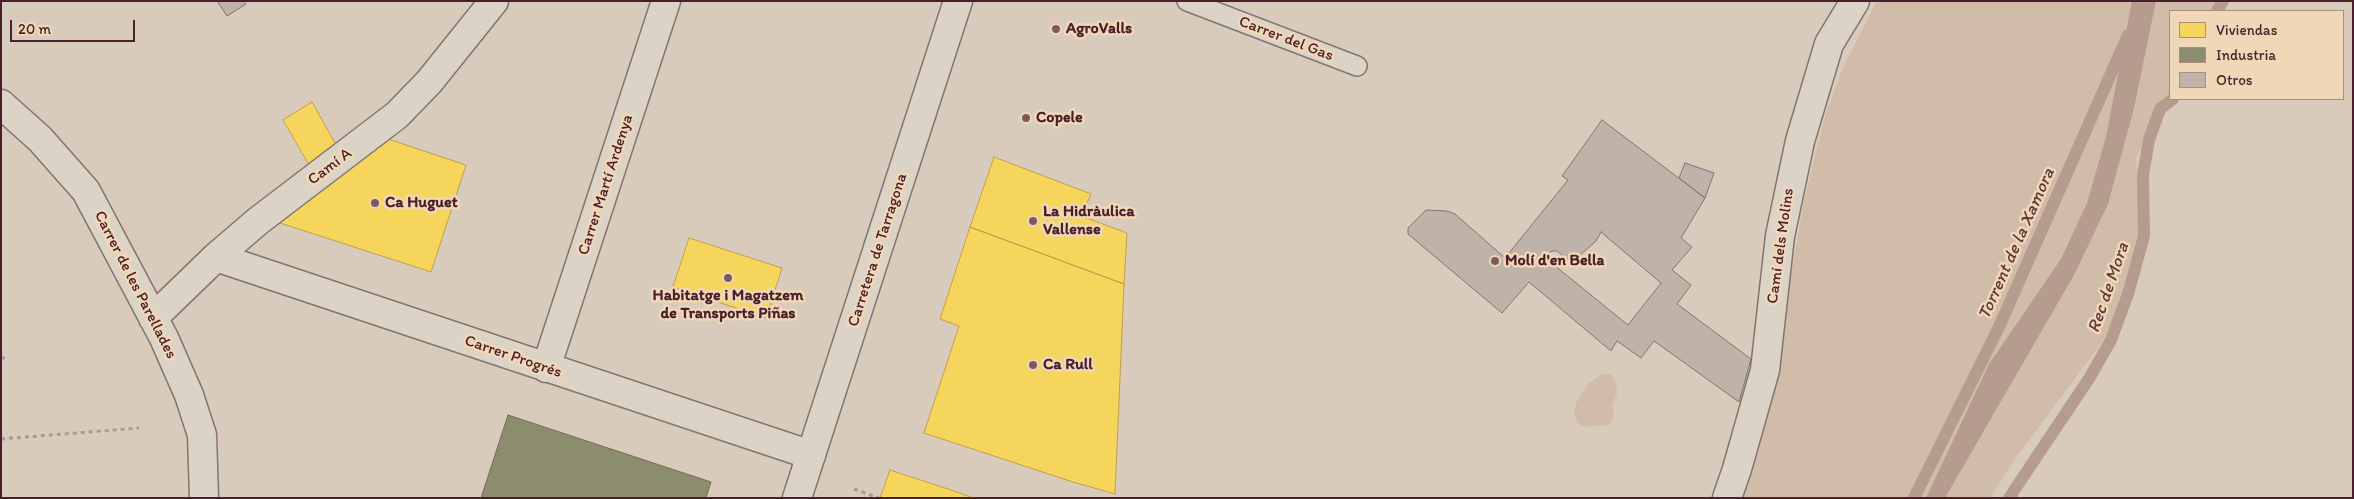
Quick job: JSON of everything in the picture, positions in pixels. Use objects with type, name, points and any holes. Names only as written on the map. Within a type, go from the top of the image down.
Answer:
[{"type":"street","name":"Camí A","points":[[153,318],[216,256],[258,221],[397,115],[430,82],[494,1]]},
{"type":"street","name":"Carrer Martí Ardenya","points":[[546,368],[666,1]]},
{"type":"street","name":"Carretera de Tarragona","points":[[796,498],[958,1]]},
{"type":"street","name":"Camí dels Molins","points":[[1727,498],[1765,370],[1780,236],[1800,142],[1829,44],[1855,1]]},
{"type":"street","name":"Carrer de les Parellades","points":[[1,104],[40,139],[86,191],[164,338],[189,395],[202,435],[204,498]]},
{"type":"street","name":"Carrer Progrés","points":[[216,256],[546,368],[811,455]]},
{"type":"lane","name":"Carrer del Gas","points":[[1187,1],[1357,66]]},
{"type":"path","points":[[1,439],[139,428]]},
{"type":"path","points":[[854,489],[879,498]]},
{"type":"shaded area","points":[[1877,1],[2219,1],[2213,10],[2169,10],[2169,100],[2171,100],[2162,107],[2136,159],[2143,221],[2131,273],[2108,334],[2015,459],[1990,498],[1739,498],[1757,454],[1804,201],[1825,116],[1844,65]]},
{"type":"shaded area","points":[[2132,1],[2156,1],[2134,108],[2108,204],[2074,275],[1945,498],[1926,498],[1989,364],[2061,259],[2087,203],[2106,137]]},
{"type":"shaded area","points":[[1602,374],[1610,374],[1616,382],[1617,394],[1612,405],[1614,416],[1608,425],[1582,427],[1576,421],[1574,412],[1576,403],[1588,384]]},
{"type":"building: Viviendas","points":[[312,102],[339,150],[312,170],[283,120]]},
{"type":"building: Viviendas","name":"Ca Huguet","points":[[385,138],[466,165],[431,272],[277,222]]},
{"type":"building: Viviendas","name":"La Hidràulica Vallense","points":[[994,157],[1091,194],[1081,216],[1127,233],[1124,284],[970,227]]},
{"type":"building: Viviendas","name":"Ca Rull","points":[[970,227],[1124,284],[1115,494],[924,433],[959,326],[940,319]]},
{"type":"building: Viviendas","name":"Habitatge i Magatzem de Transports Piñas","points":[[689,238],[782,268],[766,318],[673,287]]},
{"type":"building: Viviendas","points":[[890,470],[954,491],[973,498],[880,498]]},
{"type":"building: Industria","points":[[508,415],[711,482],[706,498],[481,498]]},
{"type":"building: Otros","points":[[217,1],[244,1],[246,4],[227,16]]},
{"type":"building: Otros","name":"Molí d'en Bella","points":[[1602,120],[1705,198],[1681,238],[1692,247],[1672,270],[1691,285],[1677,304],[1751,359],[1739,402],[1654,341],[1641,358],[1617,341],[1611,351],[1529,282],[1502,313],[1408,234],[1408,228],[1426,210],[1447,211],[1455,214],[1505,258],[1568,180],[1562,176]],"holes":[[[1601,232],[1661,283],[1628,325],[1544,257],[1552,251],[1557,251],[1571,263],[1596,241]]]},
{"type":"building: Otros","points":[[1685,163],[1714,173],[1705,198],[1679,178]]},
{"type":"waterway","name":"Rec de Mora","points":[[2218,10],[2223,1]]},
{"type":"waterway","name":"Torrent de la Xamora","points":[[1914,498],[1999,327],[2128,35]]},
{"type":"waterway","name":"Rec de Mora","points":[[2009,498],[2090,377],[2111,340],[2128,294],[2144,236],[2143,175],[2149,140],[2160,109],[2172,100]]},
{"type":"place","name":"AgroValls","points":[[1056,29]]},
{"type":"place","name":"Copele","points":[[1026,118]]},
{"type":"place","name":"Ca Huguet","points":[[375,203]]},
{"type":"place","name":"La Hidràulica Vallense","points":[[1033,221]]},
{"type":"place","name":"Molí d'en Bella","points":[[1495,261]]},
{"type":"place","name":"Habitatge i Magatzem de Transports Piñas","points":[[728,278]]},
{"type":"place","name":"Ca Rull","points":[[1033,365]]}]
